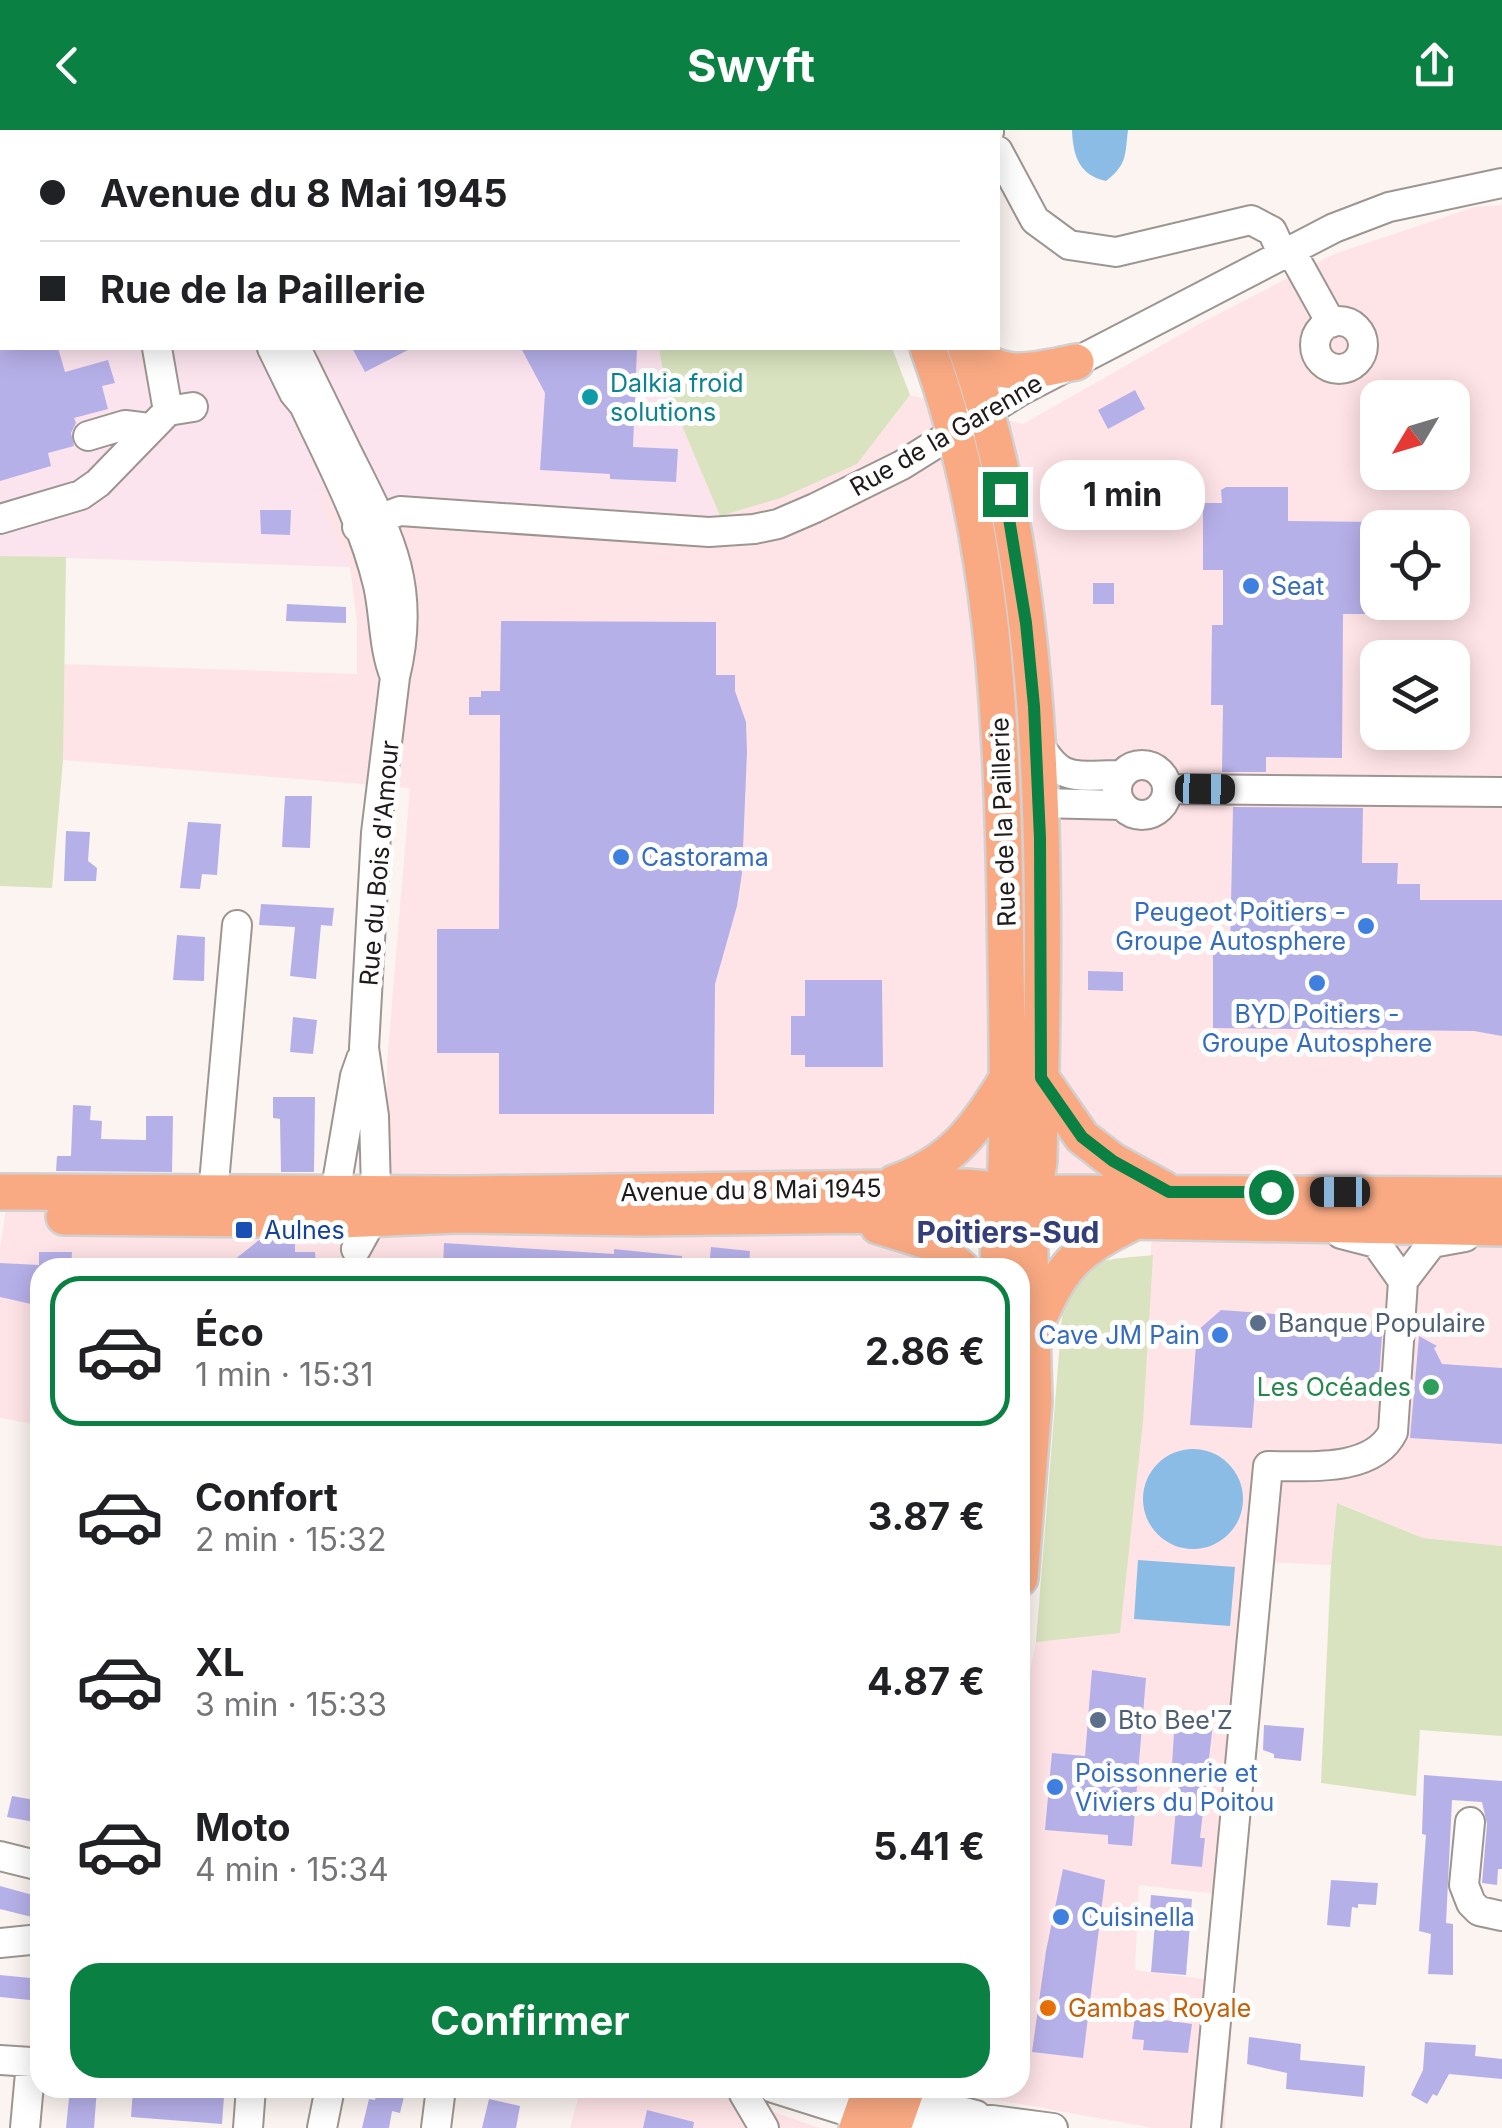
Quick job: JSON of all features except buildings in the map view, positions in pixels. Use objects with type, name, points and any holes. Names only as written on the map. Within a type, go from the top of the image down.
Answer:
[{"type":"main road","name":"Rue de la Paillerie","points":[[929,350],[956,431],[994,631],[1024,1078],[1039,1160],[1037,1180],[1016,1205]]},
{"type":"main road","name":"Rue de la Paillerie","points":[[969,350],[988,411],[1026,623],[1036,739],[1040,803],[1024,1078]]},
{"type":"main road","points":[[970,350],[980,360],[1018,373],[1076,362]]},
{"type":"main road","points":[[1000,709],[1018,769],[1040,803],[1004,821]]},
{"type":"main road","points":[[878,1189],[919,1174],[957,1148],[1024,1078],[1082,1137],[1113,1161],[1169,1192]]},
{"type":"main road","name":"Avenue du 8 Mai 1945","points":[[0,1192],[214,1194],[356,1223],[465,1194],[966,1187],[1016,1205],[1135,1221],[1502,1231]]},
{"type":"main road","name":"Avenue du 8 Mai 1945","points":[[0,1215],[356,1223],[458,1215],[838,1215],[1169,1192],[1502,1195]]},
{"type":"main road","points":[[1002,1258],[1016,1205]]},
{"type":"main road","points":[[1016,1205],[1022,1258]]},
{"type":"main road","points":[[838,1215],[930,1242],[949,1258]]},
{"type":"main road","points":[[1031,1337],[1067,1264],[1091,1244],[1135,1221]]},
{"type":"main road","points":[[1030,1328],[1034,1402],[1030,1473]]},
{"type":"street","points":[[1000,156],[1034,220],[1069,245],[1116,252],[1250,220],[1272,231],[1330,323]]},
{"type":"street","name":"Rue de la Garenne","points":[[369,521],[400,511],[709,532],[778,524],[902,465],[988,411],[1286,251],[1388,207],[1502,182]]},
{"type":"street","points":[[158,350],[170,415]]},
{"type":"street","name":"Rue du Bois d'Amour","points":[[273,350],[349,500],[369,521]]},
{"type":"street","name":"Rue du Bois d'Amour","points":[[297,350],[369,521],[384,637],[395,677],[376,833],[364,1048],[374,1116],[356,1223]]},
{"type":"street","points":[[88,436],[170,415]]},
{"type":"street","points":[[0,520],[81,495],[170,415]]},
{"type":"street","points":[[1036,739],[1056,770],[1120,787],[1134,814],[1150,814],[1163,805],[1168,788],[1163,774],[1151,766],[1134,766],[1120,787],[1040,803]]},
{"type":"street","points":[[1168,788],[1502,792]]},
{"type":"street","points":[[214,1194],[237,925]]},
{"type":"street","name":"Rue du Bois d'Amour","points":[[356,1223],[355,1076],[364,1048]]},
{"type":"street","points":[[1270,1223],[1364,1238],[1383,1250],[1404,1282]]},
{"type":"street","points":[[1206,2128],[1268,1466],[1343,1463],[1388,1441],[1393,1432],[1404,1282],[1432,1243],[1502,1231]]},
{"type":"street","points":[[1470,1822],[1466,1895],[1479,1911],[1502,1916]]},
{"type":"street","points":[[0,1856],[30,1864]]},
{"type":"street","points":[[0,1943],[30,1940]]},
{"type":"street","points":[[0,2060],[30,2062]]},
{"type":"street","points":[[25,2128],[30,2098]]},
{"type":"street","points":[[248,2128],[250,2098]]},
{"type":"street","points":[[322,2128],[324,2098]]},
{"type":"street","points":[[436,2128],[440,2098]]},
{"type":"street","points":[[746,2098],[764,2128]]},
{"type":"street","points":[[840,2098],[1053,2128]]},
{"type":"street","points":[[958,2098],[992,2120]]},
{"type":"shaded area","points":[[1502,205],[1502,1546],[1423,1538],[1338,1503],[1331,1565],[1267,1562],[1242,1897],[1139,1885],[1135,1970],[1234,1983],[1225,2128],[1153,2128],[986,2098],[1030,2098],[1030,1670],[1036,1642],[1120,1632],[1152,1237],[951,1232],[950,1258],[30,1258],[30,1423],[0,1418],[0,1248],[7,1202],[385,1201],[387,1062],[410,788],[63,760],[63,664],[357,674],[357,623],[350,567],[315,494],[720,516],[857,464],[910,395],[1023,424],[1199,324],[1334,254],[1475,207]]},
{"type":"shaded area","points":[[0,350],[659,350],[666,388],[720,516],[316,494],[350,567],[0,556]]},
{"type":"shaded area","points":[[578,2098],[733,2098],[820,2128],[570,2128]]},
{"type":"green space","points":[[659,350],[893,350],[910,395],[857,464],[781,498],[720,516],[666,388]]},
{"type":"green space","points":[[0,556],[66,557],[63,760],[52,888],[0,886]]},
{"type":"green space","points":[[1153,1255],[1143,1421],[1120,1633],[1036,1642],[1063,1303],[1080,1276],[1098,1263]]},
{"type":"green space","points":[[1337,1503],[1423,1538],[1502,1546],[1502,1736],[1420,1730],[1416,1796],[1321,1783]]},
{"type":"water","points":[[1072,130],[1128,130],[1121,164],[1106,181],[1089,174],[1079,163]]},
{"type":"water","points":[[1193,1449],[1212,1453],[1228,1464],[1239,1480],[1243,1499],[1239,1518],[1228,1534],[1212,1545],[1193,1549],[1174,1545],[1158,1534],[1147,1518],[1143,1499],[1147,1480],[1158,1464],[1174,1453]]},
{"type":"water","points":[[1138,1560],[1235,1567],[1230,1626],[1134,1619]]},
{"type":"place","name":"Dalkia froid solutions","points":[[590,397]]},
{"type":"place","name":"Seat","points":[[1251,586]]},
{"type":"place","name":"Castorama","points":[[621,857]]},
{"type":"place","name":"Peugeot Poitiers - Groupe Autosphere","points":[[1366,926]]},
{"type":"place","name":"BYD Poitiers - Groupe Autosphere","points":[[1317,983]]},
{"type":"place","name":"Aulnes","points":[[244,1230]]},
{"type":"place","name":"Banque Populaire","points":[[1258,1323]]},
{"type":"place","name":"Cave JM Pain","points":[[1220,1335]]},
{"type":"place","name":"Les Océades","points":[[1431,1387]]},
{"type":"place","name":"Bto Bee'Z","points":[[1098,1720]]},
{"type":"place","name":"Poissonnerie et Viviers du Poitou","points":[[1055,1787]]},
{"type":"place","name":"Cuisinella","points":[[1061,1917]]},
{"type":"place","name":"Gambas Royale","points":[[1048,2008]]},
{"type":"district","name":"Poitiers-Sud","points":[[1008,1232]]},
{"type":"route","points":[[1005,494],[1026,623],[1040,803],[1041,1078],[1082,1137],[1113,1161],[1169,1192],[1271,1192]]}]
